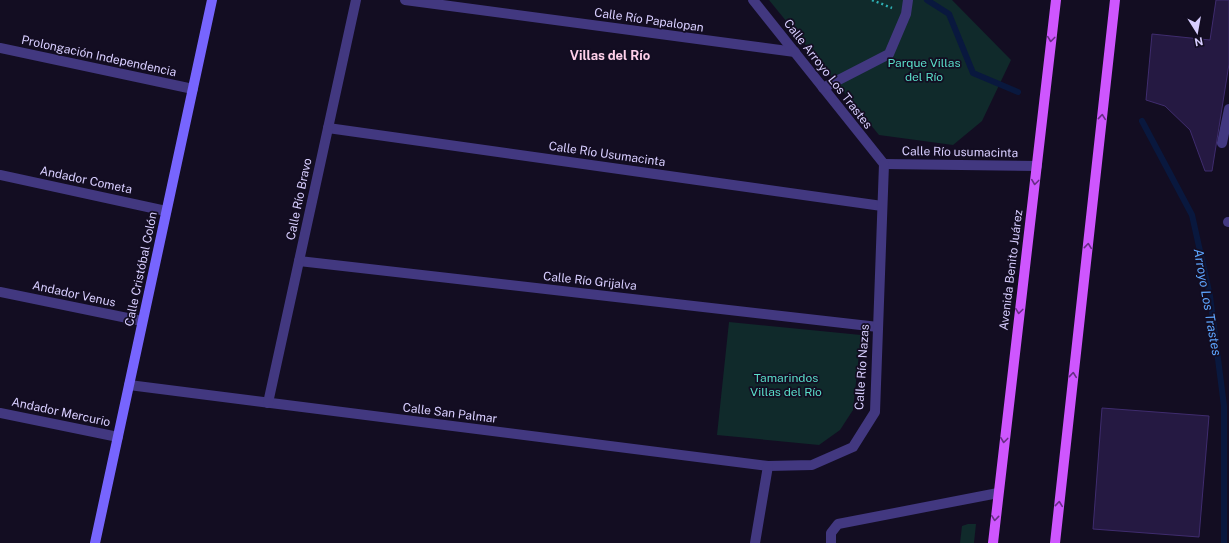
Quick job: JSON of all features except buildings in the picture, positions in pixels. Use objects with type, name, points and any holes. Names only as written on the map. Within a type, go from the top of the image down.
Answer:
[{"type":"main road","name":"Avenida Benito Juárez","points":[[993,543],[1056,0]]},
{"type":"main road","points":[[1054,543],[1115,0]]},
{"type":"street","name":"Calle Cristóbal Colón","points":[[95,543],[212,0]]},
{"type":"street","name":"Calle Río Bravo","points":[[268,403],[356,0]]},
{"type":"street","name":"Calle Río Papalopan","points":[[406,0],[795,52]]},
{"type":"street","name":"Calle Arroyo Los Trastes","points":[[753,0],[884,164]]},
{"type":"street","points":[[823,88],[889,54],[906,14],[908,0]]},
{"type":"street","name":"Prolongación Independencia","points":[[0,48],[193,89]]},
{"type":"street","points":[[1222,143],[1229,109]]},
{"type":"street","name":"Calle Río Usumacinta","points":[[328,128],[882,206]]},
{"type":"street","name":"Calle Río usumacinta","points":[[884,164],[1037,166]]},
{"type":"street","name":"Calle Río Nazas","points":[[768,466],[812,465],[853,447],[875,412],[884,164]]},
{"type":"street","name":"Andador Cometa","points":[[0,175],[166,210]]},
{"type":"street","name":"Calle Río Grijalva","points":[[299,261],[878,327]]},
{"type":"street","name":"Andador Venus","points":[[0,292],[142,322]]},
{"type":"street","name":"Calle San Palmar","points":[[129,385],[768,466]]},
{"type":"street","name":"Andador Mercurio","points":[[0,413],[118,437]]},
{"type":"street","points":[[755,543],[768,466]]},
{"type":"street","points":[[831,543],[831,533],[838,524],[998,493]]},
{"type":"path","points":[[872,0],[906,14]]},
{"type":"green space","name":"Parque Villas del Río","points":[[769,0],[952,0],[1011,60],[982,121],[953,145],[879,135]]},
{"type":"green space","name":"Tamarindos Villas del Río","points":[[729,322],[861,335],[853,410],[840,430],[819,445],[717,435]]},
{"type":"green space","points":[[976,524],[974,543],[960,543],[962,526]]},
{"type":"waterway","name":"Arroyo Los Trastes","points":[[927,0],[949,14],[973,73],[1018,92]]},
{"type":"waterway","name":"Arroyo Los Trastes","points":[[1142,121],[1192,215],[1210,296],[1224,406],[1224,543]]},
{"type":"district","name":"Villas del Río","points":[[610,55]]}]
